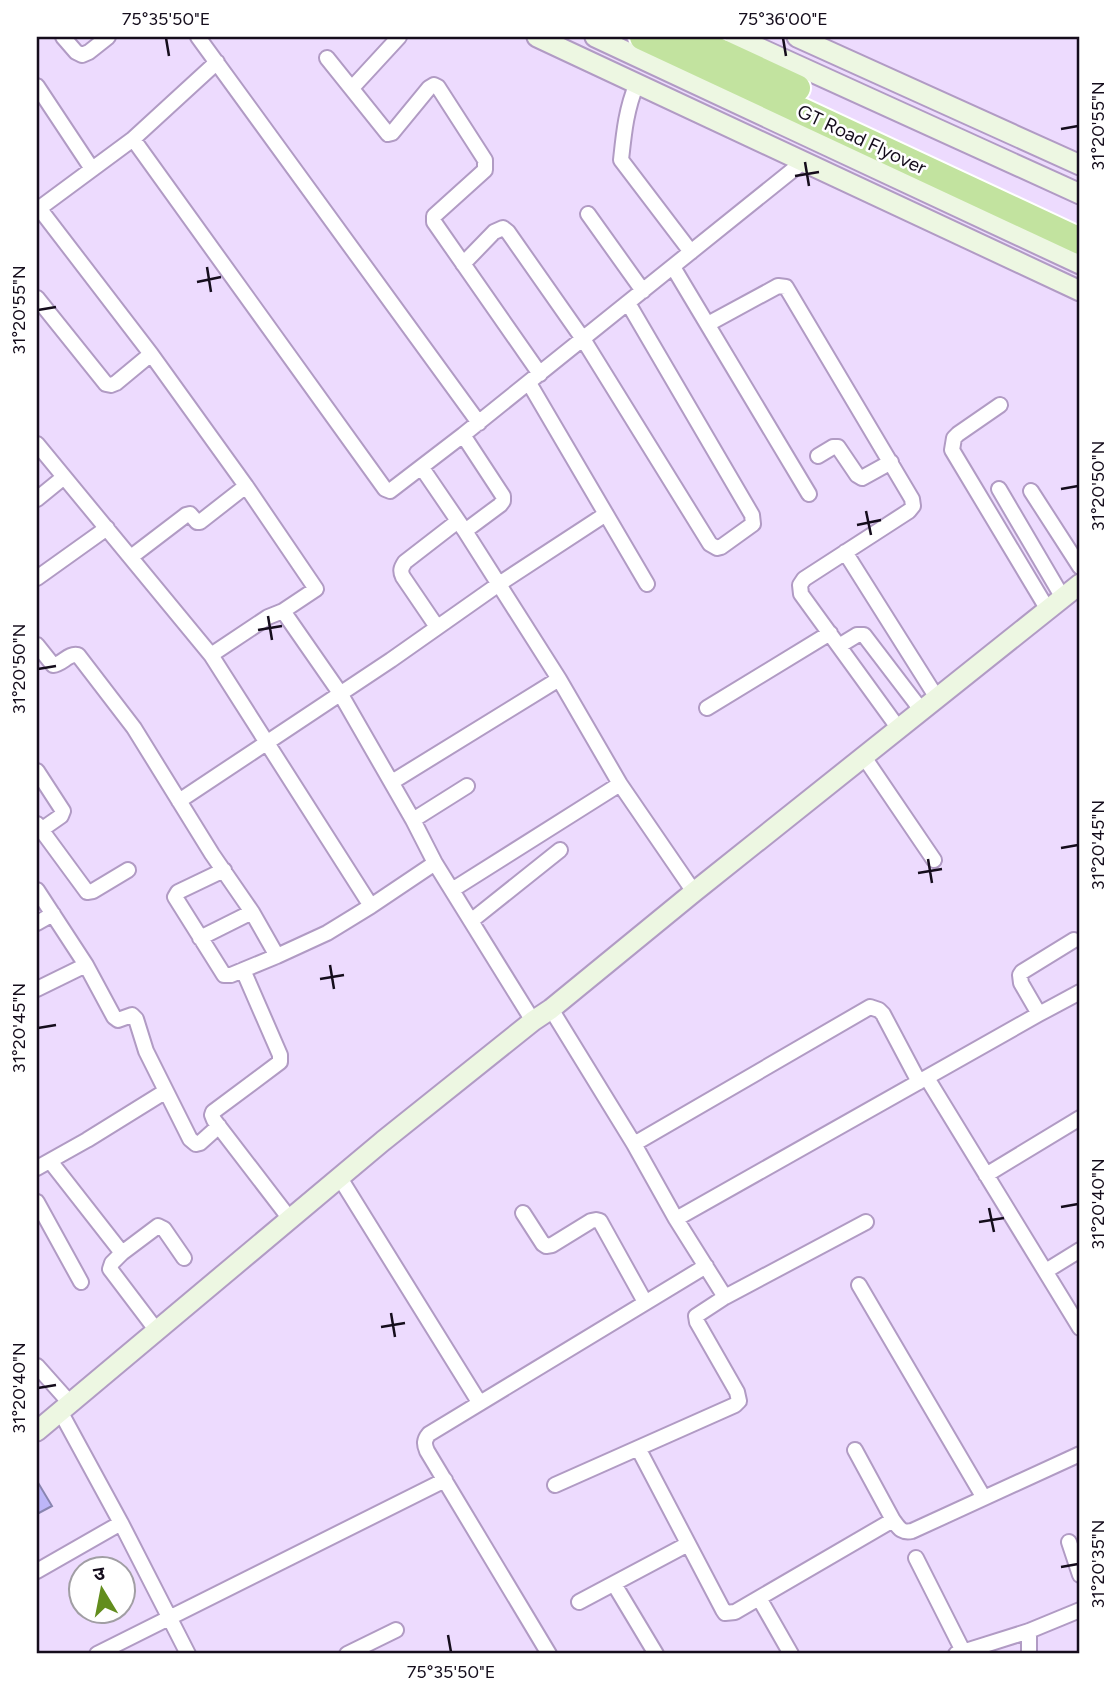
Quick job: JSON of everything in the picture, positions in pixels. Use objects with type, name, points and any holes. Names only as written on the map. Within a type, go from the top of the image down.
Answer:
[{"type":"highway","name":"GT Road Flyover","points":[[643,37],[960,175],[1080,222]]},
{"type":"highway","name":"GT Road Flyover","points":[[687,37],[960,175],[1080,241]]},
{"type":"street","points":[[63,37],[82,55],[108,37]]},
{"type":"street","points":[[198,37],[479,423]]},
{"type":"street","points":[[352,88],[399,37]]},
{"type":"street","points":[[537,37],[1080,291]]},
{"type":"street","points":[[595,37],[1080,264]]},
{"type":"street","points":[[735,37],[1080,194]]},
{"type":"street","points":[[797,37],[1080,165]]},
{"type":"street","points":[[327,58],[390,135],[429,88],[434,85],[438,87],[485,160],[485,170],[433,219],[534,378],[606,514],[647,584]]},
{"type":"street","points":[[211,655],[316,589],[151,354],[38,209],[133,139],[217,62]]},
{"type":"street","points":[[637,83],[625,122],[621,160],[691,252]]},
{"type":"street","points":[[37,86],[92,169]]},
{"type":"street","points":[[133,139],[385,489],[390,491],[479,423],[804,161]]},
{"type":"street","points":[[588,214],[643,291]]},
{"type":"street","points":[[463,264],[494,232],[503,228],[508,232],[583,339],[710,544],[721,547],[750,526],[754,520],[628,303]]},
{"type":"street","points":[[673,267],[809,494]]},
{"type":"street","points":[[708,324],[778,286],[786,287],[912,499],[913,506],[909,511],[804,579],[800,585],[802,594],[899,729]]},
{"type":"street","points":[[37,298],[106,384],[116,383],[151,354]]},
{"type":"street","points":[[1000,405],[958,434],[954,438],[952,450],[1055,604]]},
{"type":"street","points":[[437,627],[403,577],[401,567],[503,501],[503,496],[463,435]]},
{"type":"street","points":[[37,444],[211,655],[371,906]]},
{"type":"street","points":[[818,456],[838,447],[857,475],[862,478],[891,462]]},
{"type":"street","points":[[422,468],[559,679],[620,784],[694,892]]},
{"type":"street","points":[[37,499],[65,477]]},
{"type":"street","points":[[131,557],[186,516],[190,514],[200,522],[246,486]]},
{"type":"street","points":[[999,489],[1055,604]]},
{"type":"street","points":[[1031,491],[1080,567]]},
{"type":"street","points":[[179,801],[606,514]]},
{"type":"street","points":[[37,579],[107,528]]},
{"type":"street","points":[[845,552],[937,698]]},
{"type":"street","points":[[37,1431],[289,1219],[1080,584]]},
{"type":"street","points":[[283,611],[340,693],[435,863],[533,1021]]},
{"type":"street","points":[[707,708],[830,633]]},
{"type":"street","points":[[839,646],[857,635],[864,635],[922,711]]},
{"type":"street","points":[[37,645],[53,665],[75,654],[80,657],[134,728],[252,912],[277,956]]},
{"type":"street","points":[[392,782],[559,679]]},
{"type":"street","points":[[864,757],[934,860]]},
{"type":"street","points":[[37,771],[63,811],[61,816],[40,832],[88,892],[128,870]]},
{"type":"street","points":[[452,890],[620,784]]},
{"type":"street","points":[[413,820],[467,786]]},
{"type":"street","points":[[471,921],[560,850]]},
{"type":"street","points":[[224,870],[178,891],[176,895],[177,901],[224,975],[231,975],[327,933],[435,863]]},
{"type":"street","points":[[37,890],[86,965],[116,1019],[132,1015],[136,1019],[146,1051],[193,1142],[200,1143],[219,1126]]},
{"type":"street","points":[[200,938],[252,912]]},
{"type":"street","points":[[37,923],[53,914]]},
{"type":"street","points":[[1038,1014],[1021,983],[1020,975],[1074,940]]},
{"type":"street","points":[[37,989],[86,965]]},
{"type":"street","points":[[243,970],[280,1055],[280,1062],[213,1112],[213,1117],[289,1219]]},
{"type":"street","points":[[676,1219],[1080,992]]},
{"type":"street","points":[[634,1144],[870,1007],[879,1010],[986,1175],[1080,1328]]},
{"type":"street","points":[[551,1009],[725,1297]]},
{"type":"street","points":[[122,1253],[43,1164],[166,1091]]},
{"type":"street","points":[[986,1175],[1080,1118]]},
{"type":"street","points":[[340,1178],[479,1402]]},
{"type":"street","points":[[37,1202],[80,1282]]},
{"type":"street","points":[[523,1213],[546,1246],[591,1221],[600,1221],[645,1302]]},
{"type":"street","points":[[555,1485],[739,1401],[737,1391],[696,1319],[699,1314],[725,1297],[866,1222]]},
{"type":"street","points":[[157,1331],[110,1269],[112,1263],[158,1226],[164,1229],[184,1258]]},
{"type":"street","points":[[1046,1271],[1080,1250]]},
{"type":"street","points":[[549,1654],[427,1451],[425,1439],[479,1402],[706,1266]]},
{"type":"street","points":[[859,1285],[984,1498]]},
{"type":"street","points":[[37,1366],[65,1407],[188,1654]]},
{"type":"street","points":[[638,1447],[725,1613],[735,1612],[893,1520]]},
{"type":"street","points":[[855,1450],[893,1520],[900,1530],[905,1532],[1080,1454]]},
{"type":"street","points":[[97,1654],[445,1480]]},
{"type":"street","points":[[37,1571],[121,1523]]},
{"type":"street","points":[[1069,1542],[1080,1575]]},
{"type":"street","points":[[579,1602],[688,1544]]},
{"type":"street","points":[[916,1558],[959,1653],[1029,1631],[1080,1610]]},
{"type":"street","points":[[614,1584],[656,1654]]},
{"type":"street","points":[[759,1598],[791,1654]]},
{"type":"street","points":[[347,1654],[396,1630]]},
{"type":"street","points":[[1029,1631],[1029,1654]]},
{"type":"building","points":[[37,1481],[52,1506],[37,1514]]}]
